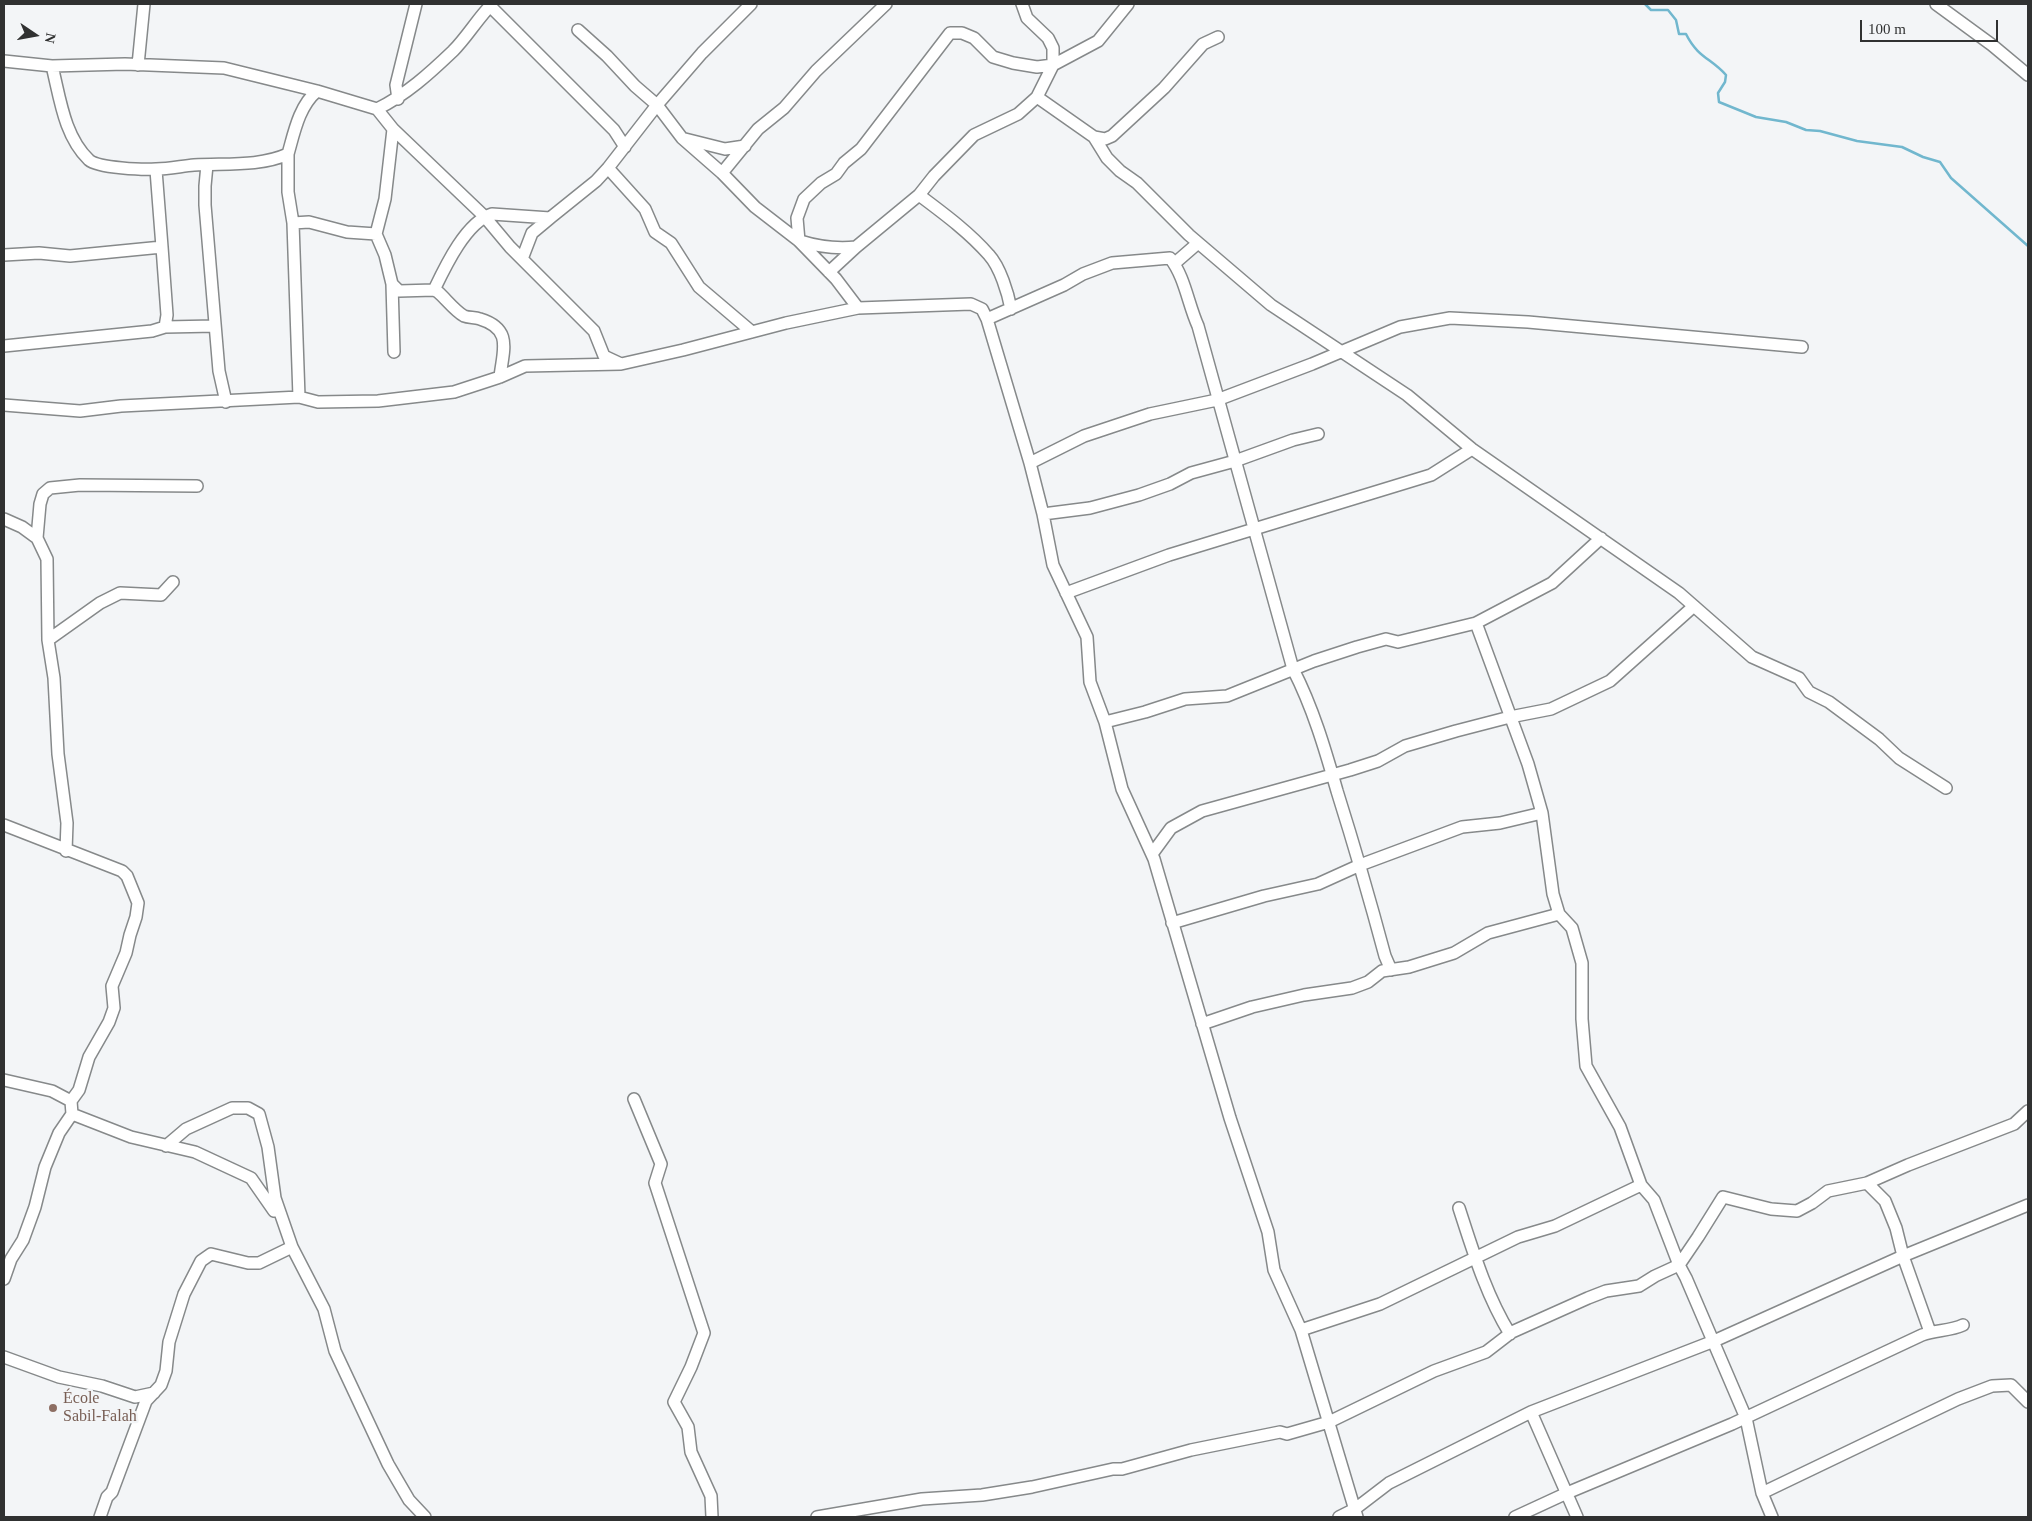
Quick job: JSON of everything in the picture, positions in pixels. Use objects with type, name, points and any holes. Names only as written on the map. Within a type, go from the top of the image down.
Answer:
[{"type":"street","points":[[138,65],[144,4]]},
{"type":"street","points":[[398,99],[396,86],[416,4]]},
{"type":"street","points":[[522,259],[532,233],[608,168],[657,105],[702,54],[751,4]]},
{"type":"street","points":[[722,173],[758,129],[784,108],[816,71],[886,4]]},
{"type":"street","points":[[829,272],[919,195],[934,176],[974,135],[1018,114],[1036,97],[1053,65],[1053,48],[1048,38],[1027,18],[1022,4]]},
{"type":"street","points":[[799,241],[797,218],[804,199],[821,183],[836,174],[844,163],[861,149],[950,33],[962,32],[974,38],[993,57],[1037,67],[1053,65],[1098,41],[1128,4]]},
{"type":"street","points":[[1936,4],[1992,45],[2028,75]]},
{"type":"street","points":[[377,109],[398,99],[454,50],[491,5],[614,130],[625,147]]},
{"type":"street","points":[[578,30],[657,105],[682,138],[722,173],[755,207],[799,241],[829,272],[858,308]]},
{"type":"street","points":[[1094,138],[1105,139],[1112,136],[1164,88],[1203,44],[1218,37]]},
{"type":"street","points":[[4,61],[52,66],[138,65],[224,68],[317,91],[377,109],[393,129],[484,216],[522,259],[594,330],[604,356],[621,364]]},
{"type":"street","points":[[52,66],[67,126],[75,142],[92,162],[114,167],[156,170],[276,160],[288,154]]},
{"type":"street","points":[[299,397],[293,223],[288,192],[288,154],[298,121],[308,98],[317,91]]},
{"type":"street","points":[[1036,97],[1094,138],[1107,158],[1120,171],[1137,183],[1198,243],[1271,305],[1407,395],[1472,449],[1679,593],[1752,657],[1799,678],[1810,692],[1829,702],[1879,739],[1899,758],[1946,788]]},
{"type":"street","points":[[393,129],[385,199],[376,234],[385,255],[392,284],[394,352]]},
{"type":"street","points":[[682,138],[725,149],[744,146]]},
{"type":"street","points":[[207,165],[205,205],[219,371],[226,402]]},
{"type":"street","points":[[608,168],[645,209],[655,232],[671,243],[699,287],[752,332]]},
{"type":"street","points":[[156,170],[167,316],[165,327]]},
{"type":"street","points":[[919,195],[953,220],[991,256],[1008,291],[1011,309]]},
{"type":"street","points":[[434,290],[458,244],[484,216],[492,214],[550,218]]},
{"type":"street","points":[[293,223],[309,222],[347,232],[376,234]]},
{"type":"street","points":[[799,241],[816,246],[839,249],[856,247]]},
{"type":"street","points":[[1175,263],[1198,243]]},
{"type":"street","points":[[4,255],[39,253],[70,256],[162,247]]},
{"type":"street","points":[[987,319],[1064,285],[1082,274],[1112,263],[1170,258],[1175,263],[1192,314],[1198,326],[1293,669],[1306,696],[1333,775],[1385,956],[1391,970]]},
{"type":"street","points":[[392,284],[400,291],[434,290],[465,316],[481,319],[502,331],[504,338],[500,377]]},
{"type":"street","points":[[4,405],[80,411],[130,406],[299,397],[318,402],[378,401],[454,392],[500,377],[524,366],[621,364],[858,308],[971,304],[982,309],[987,319],[1030,463],[1053,565],[1087,637],[1090,682],[1105,722],[1122,788],[1152,854],[1230,1118],[1268,1232],[1274,1270],[1301,1330],[1356,1513]]},
{"type":"street","points":[[1030,463],[1084,436],[1150,414],[1217,400],[1342,352],[1400,327],[1450,318],[1528,322],[1802,347]]},
{"type":"street","points":[[4,346],[152,331],[165,327],[215,326]]},
{"type":"street","points":[[1043,514],[1090,508],[1139,495],[1170,484],[1191,473],[1235,461],[1293,440],[1318,434]]},
{"type":"street","points":[[1066,593],[1169,555],[1431,475],[1472,449]]},
{"type":"street","points":[[37,538],[40,504],[43,494],[50,488],[80,485],[197,486]]},
{"type":"street","points":[[4,519],[22,527],[37,538],[47,559],[48,640],[54,678],[58,754],[67,823],[66,850]]},
{"type":"street","points":[[1105,722],[1145,712],[1185,698],[1227,696],[1293,669],[1386,639],[1398,642],[1476,623],[1552,583],[1601,538]]},
{"type":"street","points":[[48,640],[100,603],[120,593],[160,595],[173,582]]},
{"type":"street","points":[[1152,854],[1171,828],[1202,811],[1378,761],[1405,746],[1510,717],[1551,710],[1610,681],[1694,606]]},
{"type":"street","points":[[1476,623],[1528,764],[1542,813],[1553,894],[1559,914],[1572,928],[1582,963],[1582,1019],[1586,1066],[1620,1127],[1641,1185],[1654,1200],[1678,1265],[1686,1278],[1746,1418],[1762,1493],[1772,1517]]},
{"type":"street","points":[[1172,923],[1264,896],[1318,884],[1360,865],[1462,827],[1500,823],[1542,813]]},
{"type":"street","points":[[4,825],[122,871],[127,876],[138,903],[126,953],[112,986],[114,1008],[89,1057],[80,1090],[71,1101],[72,1114],[59,1133],[45,1166],[35,1207],[23,1240],[8,1258],[4,1279]]},
{"type":"street","points":[[1202,1024],[1252,1007],[1304,995],[1352,988],[1368,982],[1382,971],[1408,967],[1454,953],[1488,933],[1559,914]]},
{"type":"street","points":[[4,1080],[52,1091],[71,1101]]},
{"type":"street","points":[[634,1099],[661,1164],[655,1183],[704,1333],[691,1367],[674,1402],[688,1427],[691,1452],[711,1496],[712,1517]]},
{"type":"street","points":[[166,1146],[186,1129],[232,1108],[248,1108],[259,1114],[268,1147],[275,1198],[292,1247],[324,1310],[335,1350],[388,1464],[409,1500],[425,1517]]},
{"type":"street","points":[[817,1517],[913,1501],[982,1495],[1032,1487],[1113,1469],[1122,1469],[1215,1445],[1280,1432],[1287,1434],[1329,1422],[1434,1371],[1486,1352],[1510,1334],[1606,1291],[1638,1286],[1678,1265],[1723,1196],[1771,1209],[1798,1211],[1828,1191],[1867,1183],[2014,1124],[2028,1111]]},
{"type":"street","points":[[72,1114],[131,1137],[196,1152],[251,1178],[266,1197],[286,1232]]},
{"type":"street","points":[[1867,1183],[1885,1201],[1896,1228],[1903,1256],[1930,1332]]},
{"type":"street","points":[[1301,1330],[1380,1304],[1518,1237],[1555,1226],[1641,1185]]},
{"type":"street","points":[[1339,1517],[1356,1513],[1390,1483],[1531,1412],[1714,1341],[1903,1256],[2028,1205]]},
{"type":"street","points":[[1459,1208],[1497,1314],[1510,1334]]},
{"type":"street","points":[[100,1517],[106,1497],[112,1492],[146,1401],[161,1385],[166,1371],[169,1342],[184,1294],[201,1261],[211,1254],[248,1263],[259,1263],[292,1247]]},
{"type":"street","points":[[1515,1517],[1567,1493],[1746,1418],[1930,1332],[1954,1329],[1963,1325]]},
{"type":"street","points":[[4,1358],[59,1377],[102,1386],[134,1397],[154,1393]]},
{"type":"street","points":[[1762,1493],[1958,1399],[1992,1386],[2010,1385],[2028,1402]]},
{"type":"street","points":[[1531,1412],[1577,1517]]},
{"type":"waterway","points":[[1645,4],[1651,10],[1668,10],[1676,20],[1679,34],[1686,34],[1695,48],[1726,75],[1725,82],[1718,93],[1719,102],[1756,117],[1786,122],[1806,130],[1820,131],[1857,141],[1902,147],[1923,157],[1940,162],[1951,178],[2028,246]]},
{"type":"place","name":"École Sabil-Falah","points":[[53,1408]]}]
